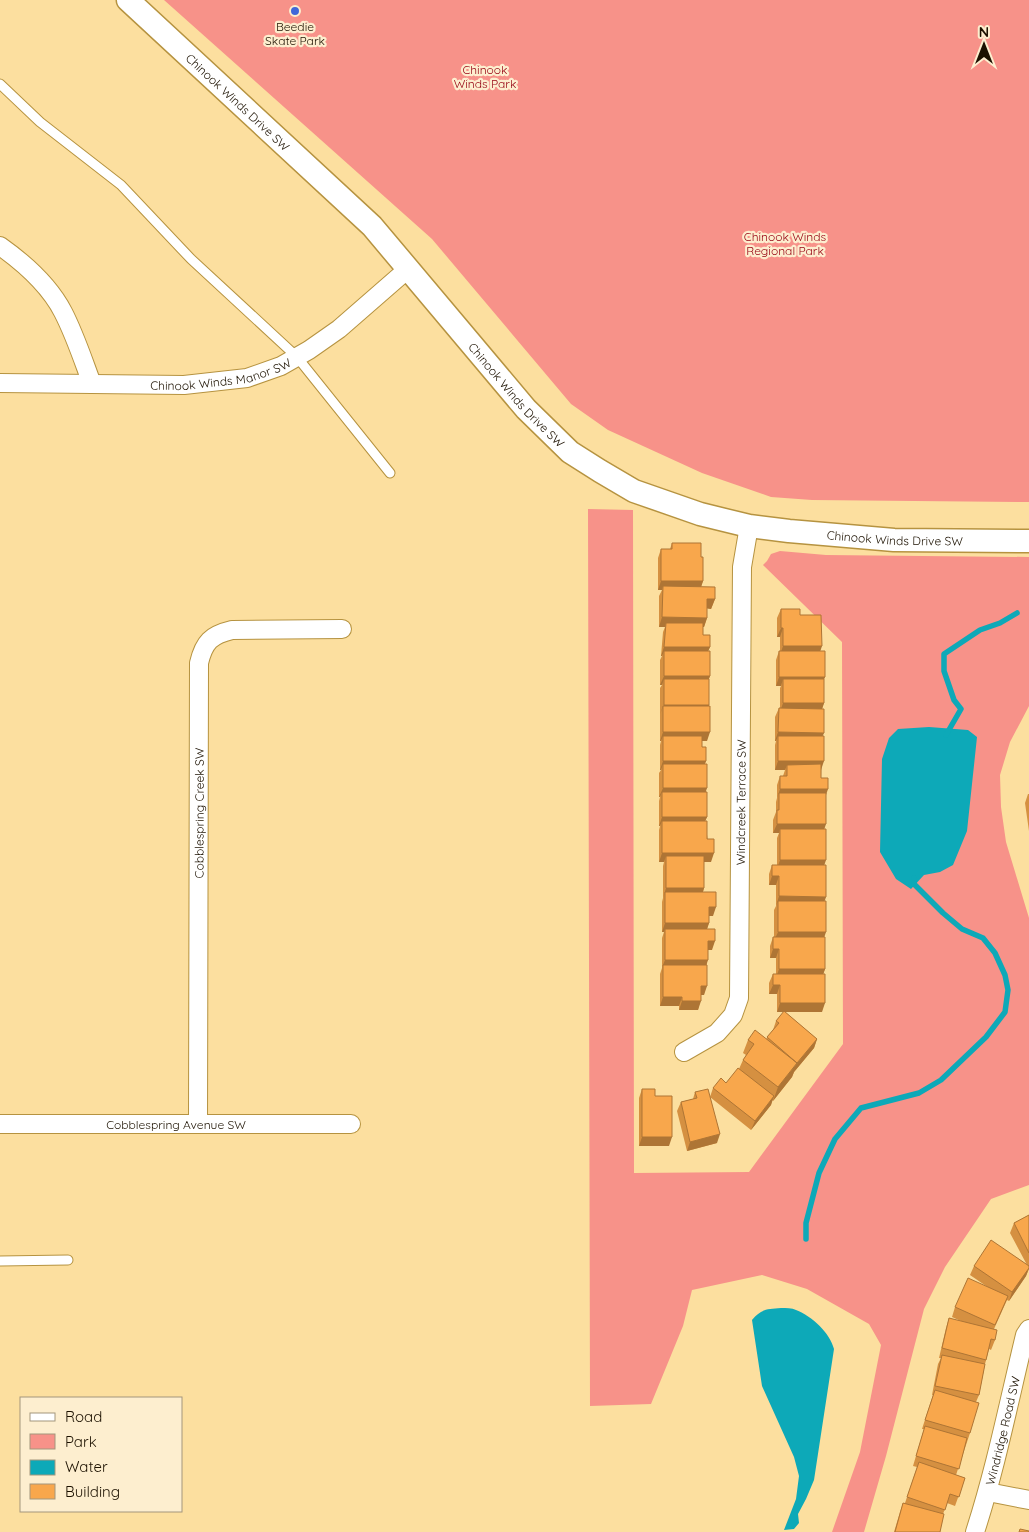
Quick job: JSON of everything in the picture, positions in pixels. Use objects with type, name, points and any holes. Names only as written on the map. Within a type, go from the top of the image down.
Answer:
[{"type":"street","name":"Chinook Winds Drive SW","points":[[128,0],[372,226],[526,409],[570,452],[600,471],[634,491],[700,514],[749,526],[894,540],[1029,541]]},
{"type":"street","points":[[0,246],[19,260],[42,282],[63,311],[92,384]]},
{"type":"street","name":"Chinook Winds Manor SW","points":[[0,383],[184,385],[247,378],[280,366],[309,350],[339,329],[409,268]]},
{"type":"street","name":"Windcreek Terrace SW","points":[[684,1052],[717,1034],[733,1015],[739,998],[742,567],[749,526]]},
{"type":"street","name":"Cobblespring Creek SW","points":[[198,1124],[199,663],[202,649],[220,633],[232,630],[342,629]]},
{"type":"street","name":"Cobblespring Avenue SW","points":[[0,1124],[351,1124]]},
{"type":"street","name":"Windridge Road SW","points":[[975,1532],[988,1492],[1025,1335],[1029,1329]]},
{"type":"street","points":[[988,1492],[1029,1500]]},
{"type":"lane","points":[[0,84],[40,122],[121,185],[191,259],[297,357],[390,473]]},
{"type":"lane","points":[[0,1261],[68,1260]]},
{"type":"green space","name":"Chinook Winds Regional Park","points":[[164,0],[1029,0],[1029,502],[812,500],[771,497],[702,473],[608,430],[571,404],[432,239]]},
{"type":"green space","points":[[588,509],[633,510],[634,1173],[749,1172],[843,1044],[842,642],[763,565],[771,554],[780,551],[826,555],[1029,557],[1029,706],[1010,742],[1000,775],[1001,807],[1006,842],[1029,918],[1029,1185],[991,1199],[945,1267],[924,1309],[864,1532],[832,1532],[860,1452],[881,1345],[869,1324],[807,1289],[762,1275],[692,1290],[683,1326],[651,1404],[590,1406]]},
{"type":"water","points":[[929,727],[968,730],[977,737],[967,831],[953,865],[940,872],[924,875],[911,889],[896,879],[880,852],[882,759],[889,738],[898,729]]},
{"type":"water","points":[[794,1309],[814,1321],[829,1337],[834,1349],[814,1480],[798,1514],[799,1523],[794,1529],[784,1530],[796,1499],[799,1476],[794,1457],[762,1386],[752,1320],[765,1310]]},
{"type":"building","points":[[672,543],[701,543],[703,581],[661,581],[661,549],[672,549]]},
{"type":"building","points":[[663,586],[715,587],[715,599],[707,599],[707,618],[662,617]]},
{"type":"building","points":[[781,609],[800,609],[800,615],[821,615],[822,646],[783,646]]},
{"type":"building","points":[[666,623],[703,623],[703,635],[710,635],[710,647],[664,647]]},
{"type":"building","points":[[664,651],[710,651],[710,676],[664,676]]},
{"type":"building","points":[[779,651],[825,651],[825,677],[779,677]]},
{"type":"building","points":[[664,679],[709,679],[709,705],[664,705]]},
{"type":"building","points":[[783,679],[824,679],[824,703],[783,703]]},
{"type":"building","points":[[663,706],[710,706],[710,732],[663,732]]},
{"type":"building","points":[[779,708],[824,709],[824,733],[778,732]]},
{"type":"building","points":[[663,736],[702,736],[702,747],[706,747],[706,761],[663,761]]},
{"type":"building","points":[[778,736],[824,736],[824,761],[778,761]]},
{"type":"building","points":[[663,764],[707,764],[707,788],[663,788]]},
{"type":"building","points":[[821,764],[821,778],[828,778],[828,789],[780,789],[780,776],[787,776],[787,765]]},
{"type":"building","points":[[662,792],[707,792],[707,817],[662,817]]},
{"type":"building","points":[[779,793],[826,793],[826,824],[777,824]]},
{"type":"building","points":[[662,821],[707,821],[707,839],[714,839],[714,853],[662,853]]},
{"type":"building","points":[[780,829],[826,829],[826,860],[780,860]]},
{"type":"building","points":[[666,856],[704,856],[704,888],[666,888]]},
{"type":"building","points":[[772,865],[826,865],[826,897],[779,896],[779,876],[772,876]]},
{"type":"building","points":[[665,892],[716,892],[716,907],[709,907],[709,923],[665,923]]},
{"type":"building","points":[[778,901],[826,901],[826,932],[778,932]]},
{"type":"building","points":[[665,929],[715,929],[715,941],[708,941],[708,960],[665,960]]},
{"type":"building","points":[[773,937],[825,937],[825,969],[779,969],[779,949],[773,949]]},
{"type":"building","points":[[663,965],[707,965],[707,986],[701,986],[701,1001],[682,1001],[682,997],[663,997]]},
{"type":"building","points":[[773,974],[825,974],[825,1003],[780,1003],[780,985],[773,985]]},
{"type":"building","points":[[784,1011],[817,1039],[797,1063],[767,1037],[779,1023],[776,1021]]},
{"type":"building","points":[[755,1030],[797,1063],[778,1087],[743,1060],[754,1044],[748,1040]]},
{"type":"building","points":[[738,1068],[774,1096],[755,1121],[713,1088],[721,1078],[726,1083]]},
{"type":"building","points":[[642,1089],[655,1089],[655,1096],[672,1096],[672,1137],[642,1137]]},
{"type":"building","points":[[708,1089],[720,1134],[690,1142],[681,1102],[697,1098],[695,1092]]},
{"type":"building","points":[[1029,1215],[1029,1253],[1014,1223]]},
{"type":"building","points":[[991,1240],[1029,1266],[1012,1292],[974,1266]]},
{"type":"building","points":[[968,1278],[1008,1296],[995,1325],[955,1307]]},
{"type":"building","points":[[949,1318],[997,1330],[995,1340],[991,1339],[986,1360],[942,1348]]},
{"type":"building","points":[[942,1355],[985,1364],[979,1395],[935,1386]]},
{"type":"building","points":[[935,1390],[979,1403],[970,1433],[925,1420]]},
{"type":"building","points":[[925,1426],[967,1438],[959,1469],[916,1456]]},
{"type":"building","points":[[919,1462],[965,1478],[959,1497],[950,1494],[945,1510],[907,1497]]},
{"type":"building","points":[[903,1503],[944,1514],[940,1532],[895,1532]]},
{"type":"building","points":[[1020,1529],[1029,1531],[1029,1532],[1019,1532]]},
{"type":"waterway","points":[[946,735],[961,709],[954,700],[944,671],[944,654],[980,630],[1000,623],[1017,613]]},
{"type":"waterway","points":[[806,1239],[806,1223],[819,1173],[835,1139],[861,1108],[919,1093],[941,1080],[986,1037],[1005,1012],[1008,990],[1005,975],[995,953],[983,938],[962,929],[943,913],[914,884],[914,878]]},
{"type":"place","name":"Beedie Skate Park","points":[[295,11]]},
{"type":"park label","name":"Chinook Winds Park","points":[[485,76]]}]
